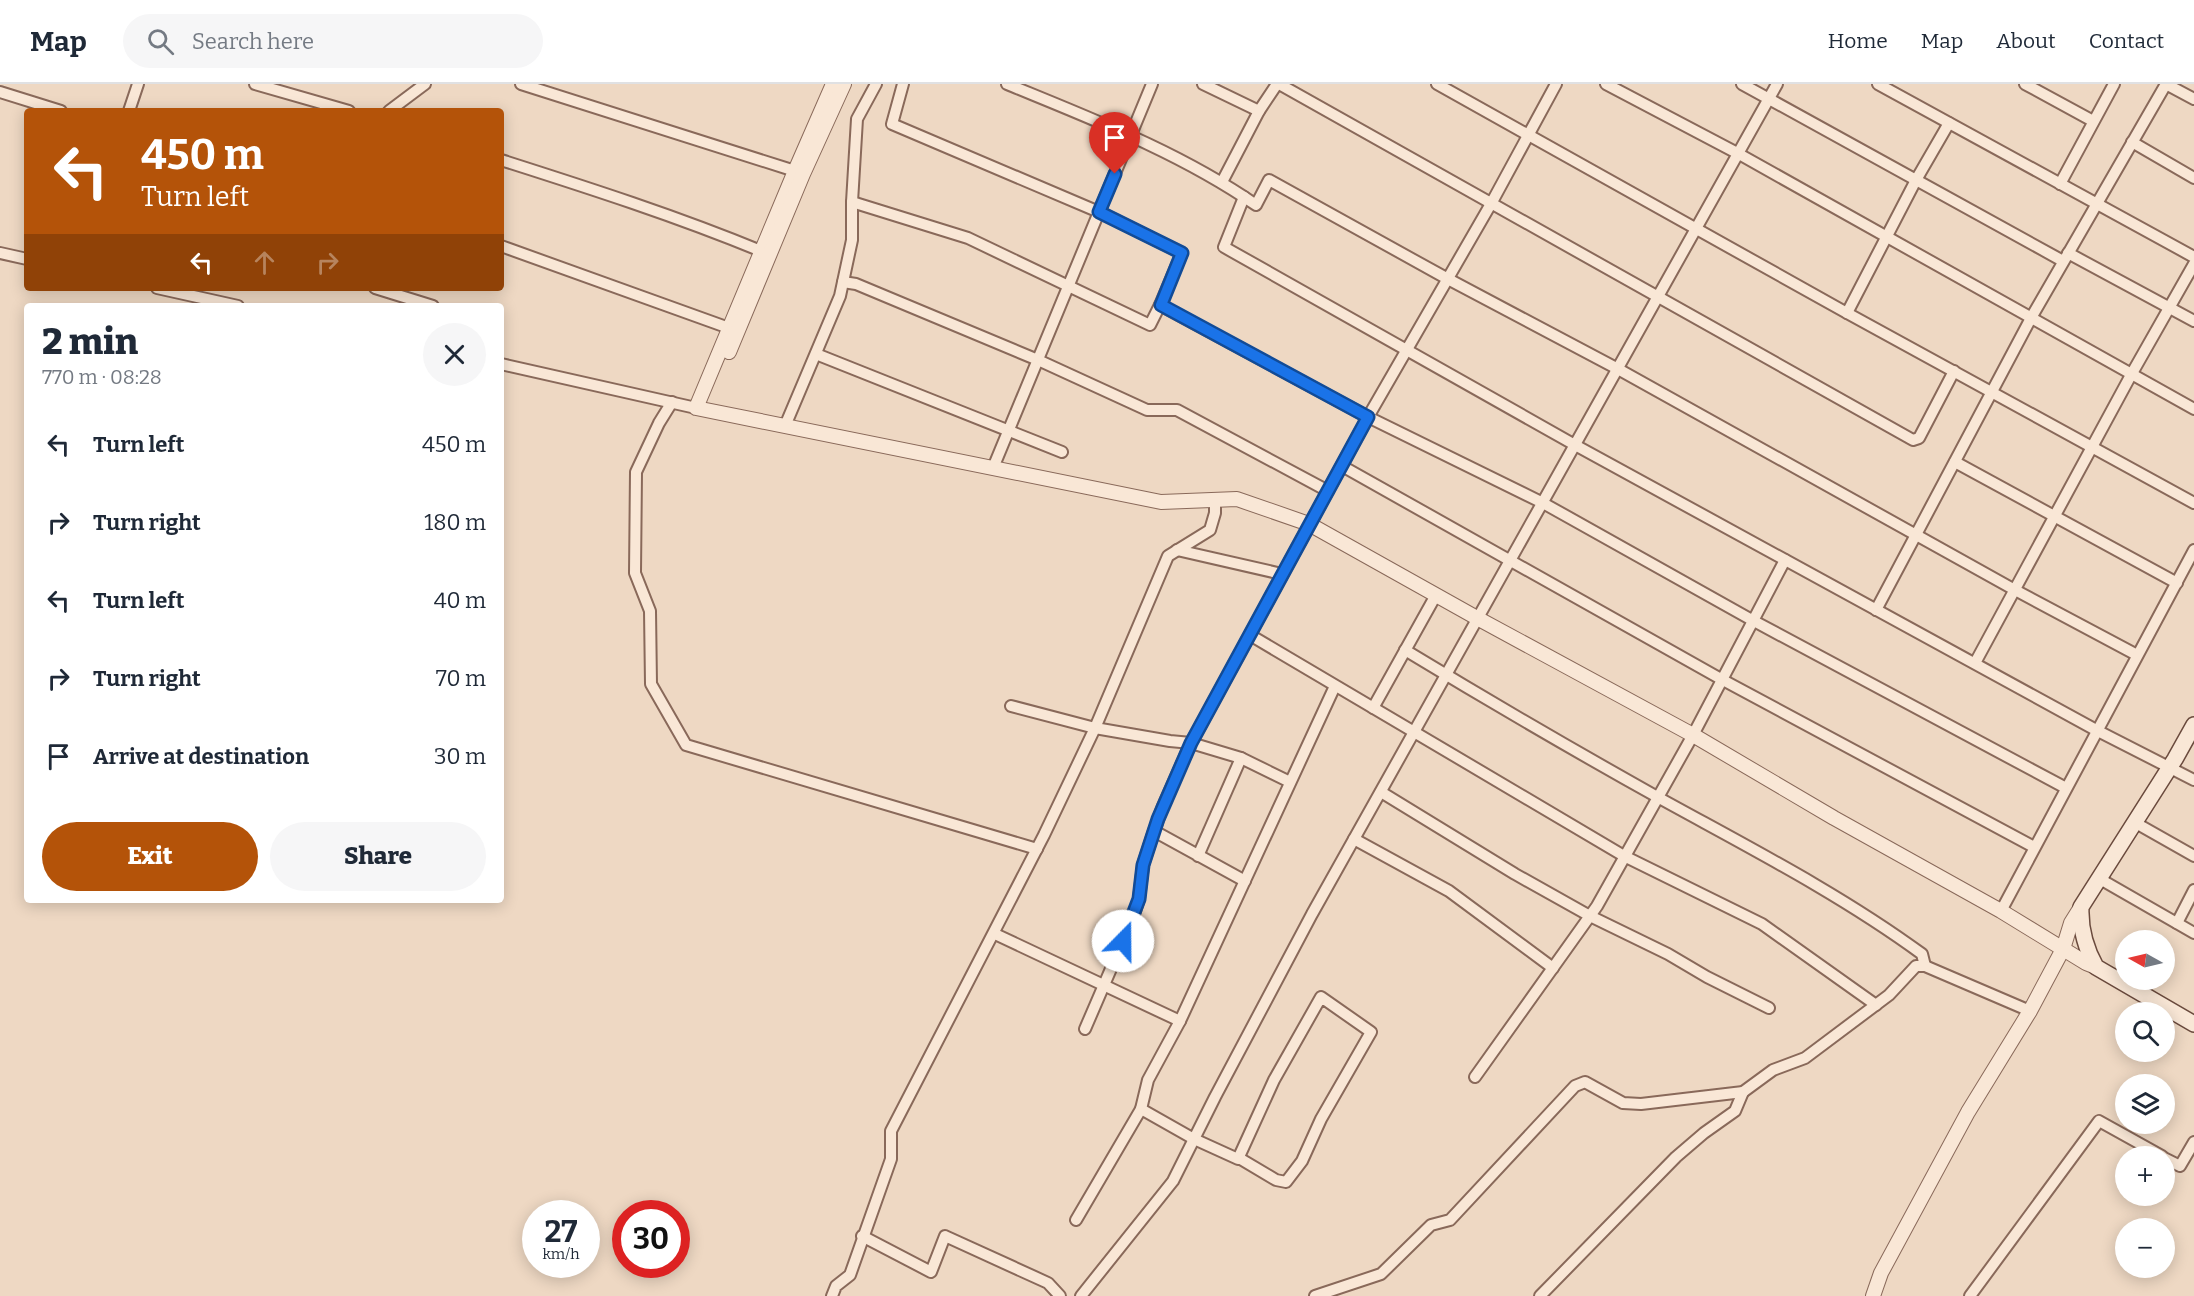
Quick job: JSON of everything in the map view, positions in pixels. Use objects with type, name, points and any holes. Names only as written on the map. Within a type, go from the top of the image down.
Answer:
[{"type":"main road","points":[[2194,725],[2169,769],[2081,908],[2080,917],[2087,951],[2096,967],[2194,1024]]},
{"type":"street","points":[[130,108],[138,84]]},
{"type":"street","points":[[255,84],[339,108]]},
{"type":"street","points":[[393,108],[425,84]]},
{"type":"street","points":[[521,84],[795,171]]},
{"type":"street","points":[[701,409],[729,328],[834,84]]},
{"type":"street","points":[[701,409],[844,84]]},
{"type":"street","points":[[785,426],[840,296],[852,240],[857,119],[876,84]]},
{"type":"street","points":[[852,202],[968,238],[1150,325],[1161,305],[1182,253],[1099,212],[892,124],[903,84]]},
{"type":"street","points":[[1007,84],[1131,135],[1222,182],[1256,205],[1269,180],[2137,655]]},
{"type":"street","points":[[993,468],[1152,84]]},
{"type":"street","points":[[1203,84],[1258,111]]},
{"type":"street","points":[[1222,182],[1258,111],[1278,84],[1913,440],[1918,438],[1954,371]]},
{"type":"street","points":[[1437,84],[1847,313],[2194,503]]},
{"type":"street","points":[[1085,1029],[1136,909],[1143,865],[1154,831],[1191,743],[1368,417],[1557,84]]},
{"type":"street","points":[[1606,84],[1739,154],[2194,409]]},
{"type":"street","points":[[1742,84],[1916,180],[2194,321]]},
{"type":"street","points":[[1081,1296],[1173,1180],[1306,924],[1777,84]]},
{"type":"street","points":[[1878,84],[2194,257]]},
{"type":"street","points":[[2025,84],[2092,121]]},
{"type":"street","points":[[2060,184],[2114,84]]},
{"type":"street","points":[[1876,610],[2031,318],[2166,84],[2194,99]]},
{"type":"street","points":[[4,90],[53,108]]},
{"type":"street","points":[[1847,313],[1916,180],[1949,123]]},
{"type":"street","points":[[2132,142],[2194,178]]},
{"type":"street","points":[[504,161],[659,211],[761,251]]},
{"type":"street","points":[[1244,197],[1224,247],[1575,445],[2096,730],[2194,780]]},
{"type":"street","points":[[504,247],[729,328]]},
{"type":"street","points":[[0,253],[24,258]]},
{"type":"street","points":[[1975,663],[2092,446],[2194,264]]},
{"type":"street","points":[[843,282],[856,284],[1038,360],[1147,410],[1177,410],[1328,491]]},
{"type":"street","points":[[170,291],[224,303]]},
{"type":"street","points":[[385,291],[423,303]]},
{"type":"street","points":[[1161,305],[1368,417],[1543,502],[1752,620],[2066,788]]},
{"type":"street","points":[[816,354],[1062,452]]},
{"type":"street","points":[[504,365],[701,409],[1161,502],[1237,499],[1310,524],[1693,735],[2096,967]]},
{"type":"street","points":[[672,402],[659,423],[636,472],[635,573],[650,611],[651,684],[686,746],[1037,849]]},
{"type":"street","points":[[1955,462],[2177,583]]},
{"type":"street","points":[[1342,466],[1721,679],[2034,847]]},
{"type":"street","points":[[832,1296],[836,1286],[850,1275],[891,1159],[891,1131],[1037,849],[1095,728],[1168,556],[1210,530],[1215,513],[1215,500]]},
{"type":"street","points":[[1177,550],[1282,574]]},
{"type":"street","points":[[2001,911],[2194,550]]},
{"type":"street","points":[[1474,1077],[1590,916],[1693,735],[1785,560]]},
{"type":"street","points":[[1373,708],[1436,595]]},
{"type":"street","points":[[1250,635],[1624,856],[1762,924],[1876,1005]]},
{"type":"street","points":[[1405,650],[1657,797],[1803,877],[1890,931],[1922,954],[1925,966]]},
{"type":"street","points":[[1076,1220],[1141,1109],[1148,1080],[1180,1021],[1335,686]]},
{"type":"street","points":[[1011,706],[1095,728],[1191,743],[1240,758],[1290,782]]},
{"type":"street","points":[[1198,856],[1240,758]]},
{"type":"street","points":[[1381,792],[1515,874],[1590,916],[1668,954],[1707,977],[1769,1008]]},
{"type":"street","points":[[2134,822],[2194,856]]},
{"type":"street","points":[[1154,831],[1245,881]]},
{"type":"street","points":[[1354,838],[1449,891],[1552,968]]},
{"type":"street","points":[[2100,879],[2194,933]]},
{"type":"street","points":[[2177,923],[2194,890]]},
{"type":"street","points":[[1873,1296],[1881,1273],[1968,1112],[2030,1011],[2062,949],[2071,922],[2081,908]]},
{"type":"street","points":[[995,934],[1180,1021]]},
{"type":"street","points":[[1315,1296],[1381,1274],[1431,1225],[1450,1220],[1575,1086],[1585,1082],[1623,1103],[1641,1104],[1743,1092],[1773,1070],[1805,1059],[1876,1005],[1916,966],[1925,966],[2030,1011]]},
{"type":"street","points":[[1141,1109],[1194,1139],[1239,1158],[1276,1180],[1286,1182],[1302,1161],[1321,1119],[1371,1032],[1321,997],[1274,1080],[1239,1158]]},
{"type":"street","points":[[1540,1296],[1676,1157],[1704,1133],[1735,1112],[1743,1092]]},
{"type":"street","points":[[1970,1296],[2099,1121],[2143,1146]]},
{"type":"street","points":[[2175,1163],[2180,1166],[2194,1142]]},
{"type":"street","points":[[862,1236],[931,1272],[945,1236],[1048,1284],[1060,1296]]},
{"type":"route","points":[[1115,174],[1099,212],[1182,253],[1161,305],[1368,417],[1191,743],[1158,819],[1143,865],[1139,899],[1123,941]]}]
